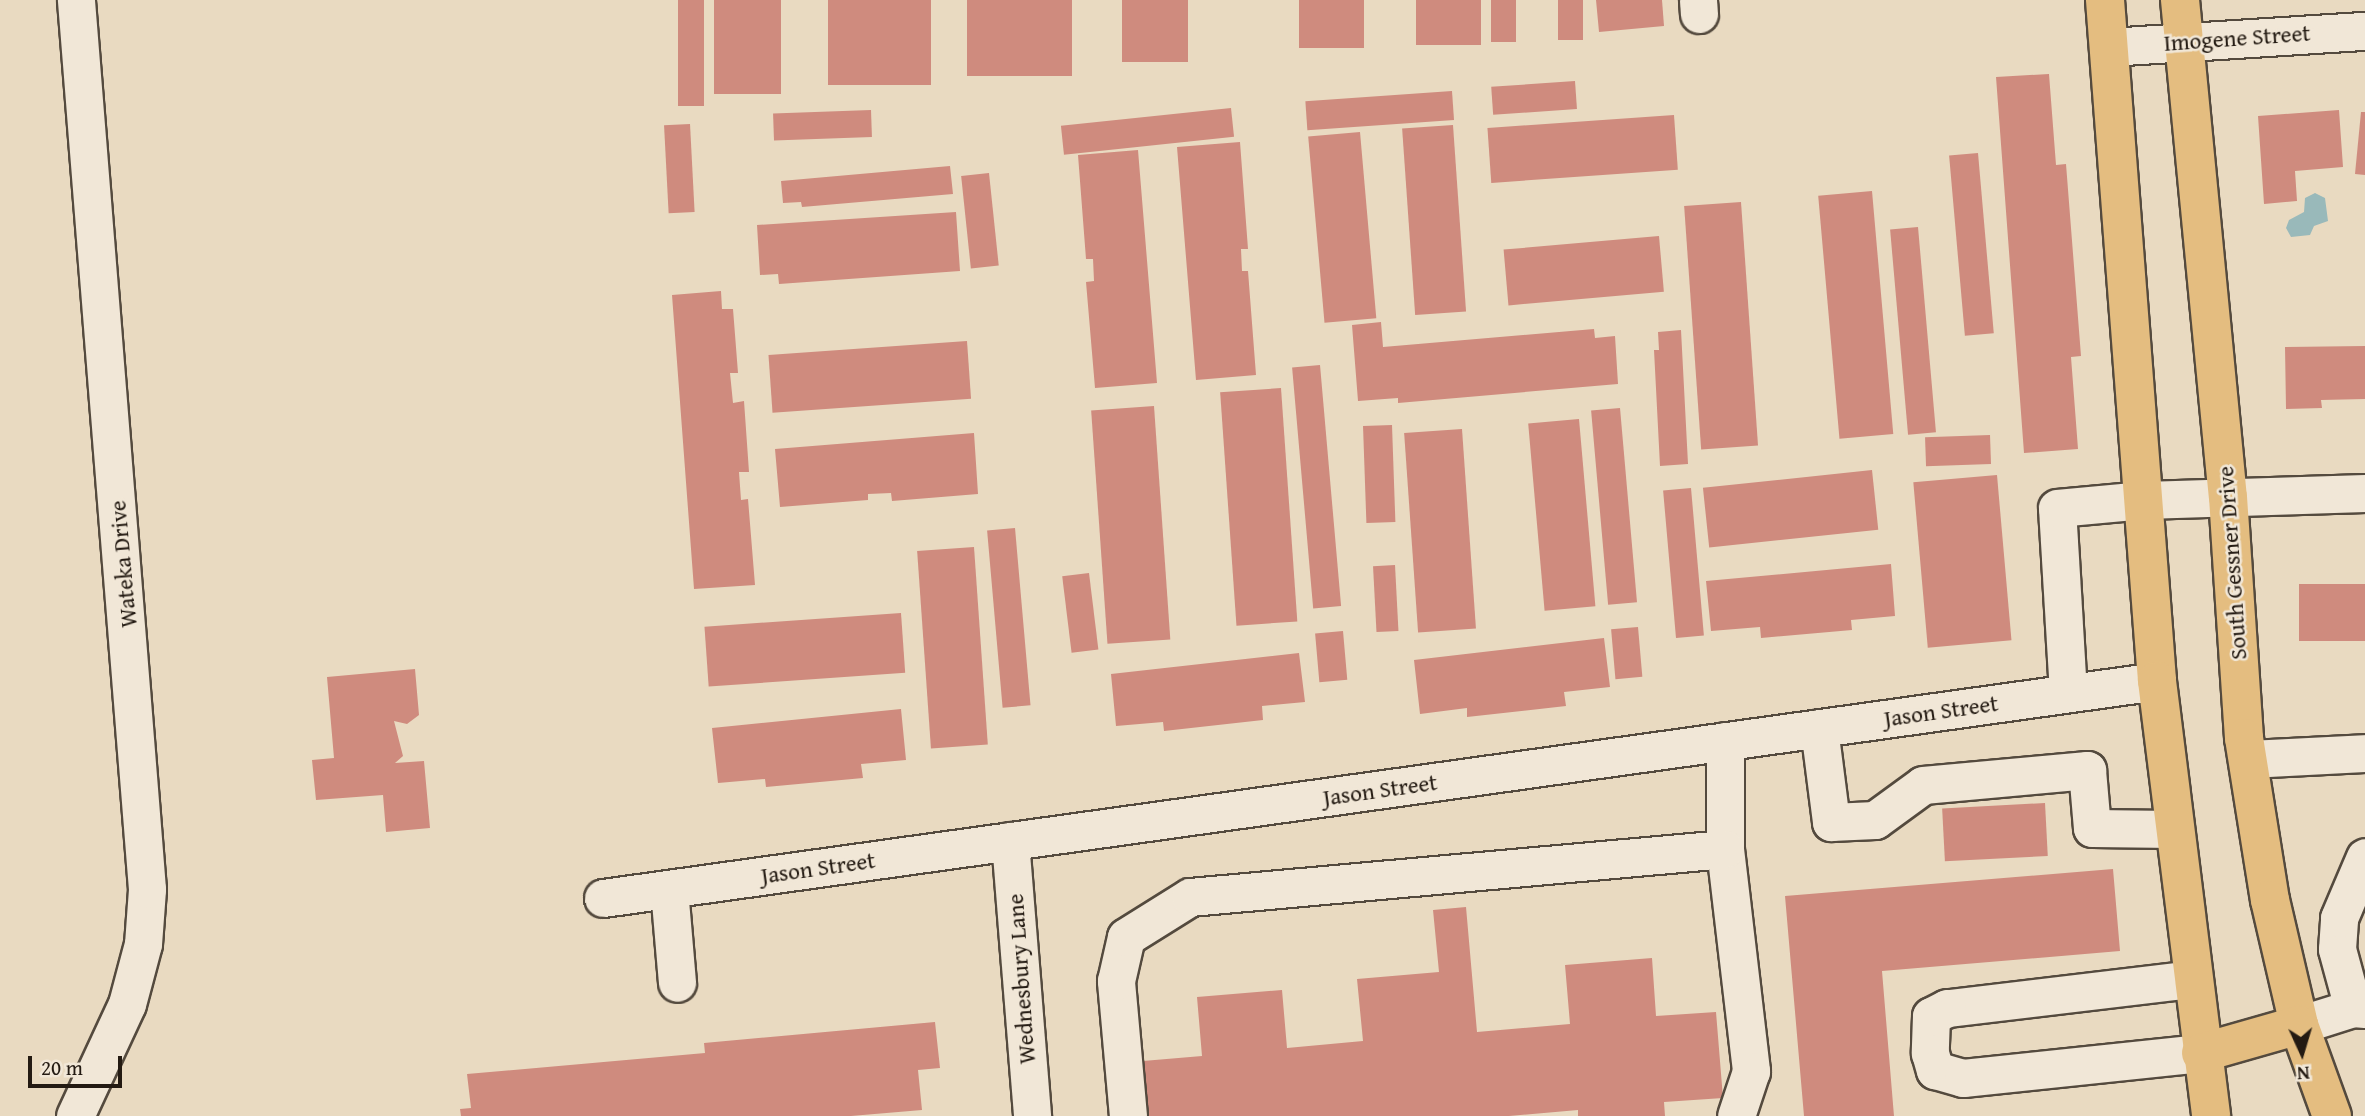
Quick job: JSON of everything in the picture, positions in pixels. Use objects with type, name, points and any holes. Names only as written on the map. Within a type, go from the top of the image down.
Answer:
[{"type":"main road","points":[[2105,0],[2157,681],[2201,1053],[2211,1116]]},
{"type":"main road","name":"South Gessner Drive","points":[[2180,0],[2228,497],[2248,759],[2270,900],[2299,1025],[2332,1116]]},
{"type":"main road","points":[[2201,1053],[2299,1025]]},
{"type":"street","name":"Wateka Drive","points":[[75,1116],[127,1004],[143,944],[147,889],[76,0]]},
{"type":"street","name":"Imogene Street","points":[[2108,47],[2365,31]]},
{"type":"street","points":[[2068,693],[2057,508],[2144,500],[2365,493]]},
{"type":"street","name":"Jason Street","points":[[603,898],[2157,681]]},
{"type":"street","points":[[1819,728],[1831,822],[1875,820],[1923,785],[2087,770],[2092,828],[2174,829]]},
{"type":"street","points":[[1725,741],[1725,849],[1751,1071],[1736,1116]]},
{"type":"street","points":[[2248,759],[2365,753]]},
{"type":"street","name":"Wednesbury Lane","points":[[1010,841],[1032,1116]]},
{"type":"street","points":[[1128,1116],[1116,981],[1126,937],[1190,897],[1725,849]]},
{"type":"street","points":[[2299,1025],[2359,1009],[2337,949],[2339,918],[2365,857]]},
{"type":"street","points":[[669,889],[677,983]]},
{"type":"street","points":[[2192,979],[1947,1008],[1931,1016],[1930,1053],[1936,1070],[1963,1078],[2201,1053]]},
{"type":"water","points":[[2315,193],[2325,198],[2328,221],[2314,226],[2310,235],[2291,237],[2286,228],[2289,220],[2304,212],[2305,198]]},
{"type":"building","points":[[678,0],[704,0],[704,106],[678,106]]},
{"type":"building","points":[[714,0],[781,0],[781,94],[714,94]]},
{"type":"building","points":[[828,0],[931,0],[931,85],[828,85]]},
{"type":"building","points":[[967,0],[1072,0],[1072,76],[967,76]]},
{"type":"building","points":[[1122,0],[1188,0],[1188,62],[1122,62]]},
{"type":"building","points":[[1299,0],[1364,0],[1364,48],[1299,48]]},
{"type":"building","points":[[1416,0],[1481,0],[1481,45],[1416,45]]},
{"type":"building","points":[[1491,0],[1516,0],[1516,42],[1491,42]]},
{"type":"building","points":[[1558,0],[1583,0],[1583,40],[1558,40]]},
{"type":"building","points":[[1596,0],[1662,0],[1664,26],[1599,32]]},
{"type":"building","points":[[2049,74],[2056,165],[2066,164],[2081,356],[2071,357],[2078,449],[2024,453],[1996,77]]},
{"type":"building","points":[[1575,81],[1577,109],[1493,115],[1491,87]]},
{"type":"building","points":[[1452,91],[1454,120],[1307,130],[1305,101]]},
{"type":"building","points":[[1231,108],[1234,137],[1064,155],[1061,126]]},
{"type":"building","points":[[871,110],[872,137],[774,140],[773,113]]},
{"type":"building","points":[[2339,110],[2343,167],[2295,171],[2297,201],[2264,204],[2258,116]]},
{"type":"building","points":[[2361,112],[2365,112],[2365,175],[2355,174]]},
{"type":"building","points":[[1674,115],[1678,170],[1491,183],[1487,128]]},
{"type":"building","points":[[690,124],[695,212],[669,213],[664,125]]},
{"type":"building","points":[[1453,125],[1466,312],[1415,315],[1402,129]]},
{"type":"building","points":[[1360,132],[1376,318],[1324,323],[1308,137]]},
{"type":"building","points":[[1240,142],[1248,249],[1241,249],[1242,271],[1248,271],[1256,375],[1196,380],[1177,147]]},
{"type":"building","points":[[1138,150],[1157,383],[1095,388],[1086,282],[1094,281],[1093,259],[1086,259],[1078,155]]},
{"type":"building","points":[[1978,153],[1994,333],[1965,336],[1949,156]]},
{"type":"building","points":[[950,166],[953,194],[802,207],[801,202],[783,203],[781,181]]},
{"type":"building","points":[[989,173],[999,265],[971,268],[961,176]]},
{"type":"building","points":[[1872,191],[1893,434],[1839,439],[1818,196]]},
{"type":"building","points":[[1741,202],[1758,445],[1701,449],[1684,206]]},
{"type":"building","points":[[956,212],[960,271],[779,284],[778,274],[760,275],[757,225]]},
{"type":"building","points":[[1918,227],[1936,432],[1908,435],[1890,229]]},
{"type":"building","points":[[1659,236],[1664,292],[1508,305],[1504,250]]},
{"type":"building","points":[[721,291],[722,309],[733,309],[738,373],[730,373],[733,403],[744,401],[749,472],[739,472],[741,500],[748,499],[755,585],[694,589],[672,295]]},
{"type":"building","points":[[1381,322],[1383,347],[1594,329],[1595,338],[1615,336],[1618,384],[1398,403],[1398,398],[1358,401],[1352,325]]},
{"type":"building","points":[[1681,330],[1688,464],[1660,466],[1654,350],[1659,350],[1658,332]]},
{"type":"building","points":[[967,341],[971,399],[773,413],[768,355]]},
{"type":"building","points":[[2365,346],[2365,399],[2321,400],[2322,408],[2286,409],[2285,347]]},
{"type":"building","points":[[1320,365],[1341,606],[1313,609],[1292,367]]},
{"type":"building","points":[[1281,388],[1297,621],[1236,626],[1220,392]]},
{"type":"building","points":[[1154,406],[1170,639],[1107,644],[1091,410]]},
{"type":"building","points":[[1620,408],[1637,602],[1608,605],[1591,411]]},
{"type":"building","points":[[1579,419],[1595,606],[1545,611],[1528,423]]},
{"type":"building","points":[[1392,425],[1395,522],[1366,523],[1363,426]]},
{"type":"building","points":[[1462,429],[1476,629],[1418,633],[1404,433]]},
{"type":"building","points":[[974,433],[978,494],[892,501],[891,493],[868,494],[868,500],[780,507],[775,449]]},
{"type":"building","points":[[1990,435],[1991,464],[1926,466],[1925,437]]},
{"type":"building","points":[[1872,470],[1878,530],[1709,547],[1703,488]]},
{"type":"building","points":[[1997,475],[2011,640],[1928,648],[1913,482]]},
{"type":"building","points":[[1691,488],[1704,635],[1676,638],[1663,490]]},
{"type":"building","points":[[1015,528],[1031,705],[1003,708],[987,530]]},
{"type":"building","points":[[974,547],[988,745],[931,748],[917,551]]},
{"type":"building","points":[[1891,564],[1895,616],[1851,620],[1852,630],[1761,638],[1760,627],[1711,631],[1706,581]]},
{"type":"building","points":[[1395,565],[1398,631],[1376,632],[1373,566]]},
{"type":"building","points":[[1089,573],[1098,649],[1072,653],[1062,576]]},
{"type":"building","points":[[2299,584],[2365,584],[2365,641],[2299,641]]},
{"type":"building","points":[[901,613],[905,673],[709,687],[704,627]]},
{"type":"building","points":[[1638,627],[1642,677],[1615,679],[1611,629]]},
{"type":"building","points":[[1343,631],[1347,680],[1319,682],[1315,633]]},
{"type":"building","points":[[1604,638],[1610,687],[1564,692],[1566,706],[1467,717],[1467,708],[1420,714],[1414,660]]},
{"type":"building","points":[[1299,653],[1305,702],[1262,706],[1263,720],[1164,731],[1163,722],[1116,726],[1111,674]]},
{"type":"building","points":[[415,669],[419,715],[407,724],[394,721],[403,756],[395,763],[424,761],[430,828],[386,832],[383,795],[316,800],[312,760],[334,758],[327,677]]},
{"type":"building","points":[[901,709],[906,760],[861,764],[863,778],[766,787],[765,779],[718,783],[712,728]]},
{"type":"building","points":[[2045,803],[2048,856],[1945,861],[1942,808]]},
{"type":"building","points":[[2113,869],[2120,951],[1882,971],[1894,1116],[1804,1116],[1785,896]]},
{"type":"building","points":[[1466,907],[1477,1032],[1570,1024],[1565,965],[1652,958],[1656,1016],[1716,1012],[1723,1098],[1664,1102],[1665,1116],[1578,1116],[1578,1110],[1509,1116],[1148,1116],[1143,1061],[1202,1056],[1197,997],[1282,990],[1287,1048],[1363,1041],[1357,979],[1439,972],[1433,910]]},
{"type":"building","points":[[935,1022],[940,1068],[918,1070],[922,1110],[851,1116],[461,1116],[460,1109],[471,1108],[467,1074],[705,1053],[704,1043]]}]
